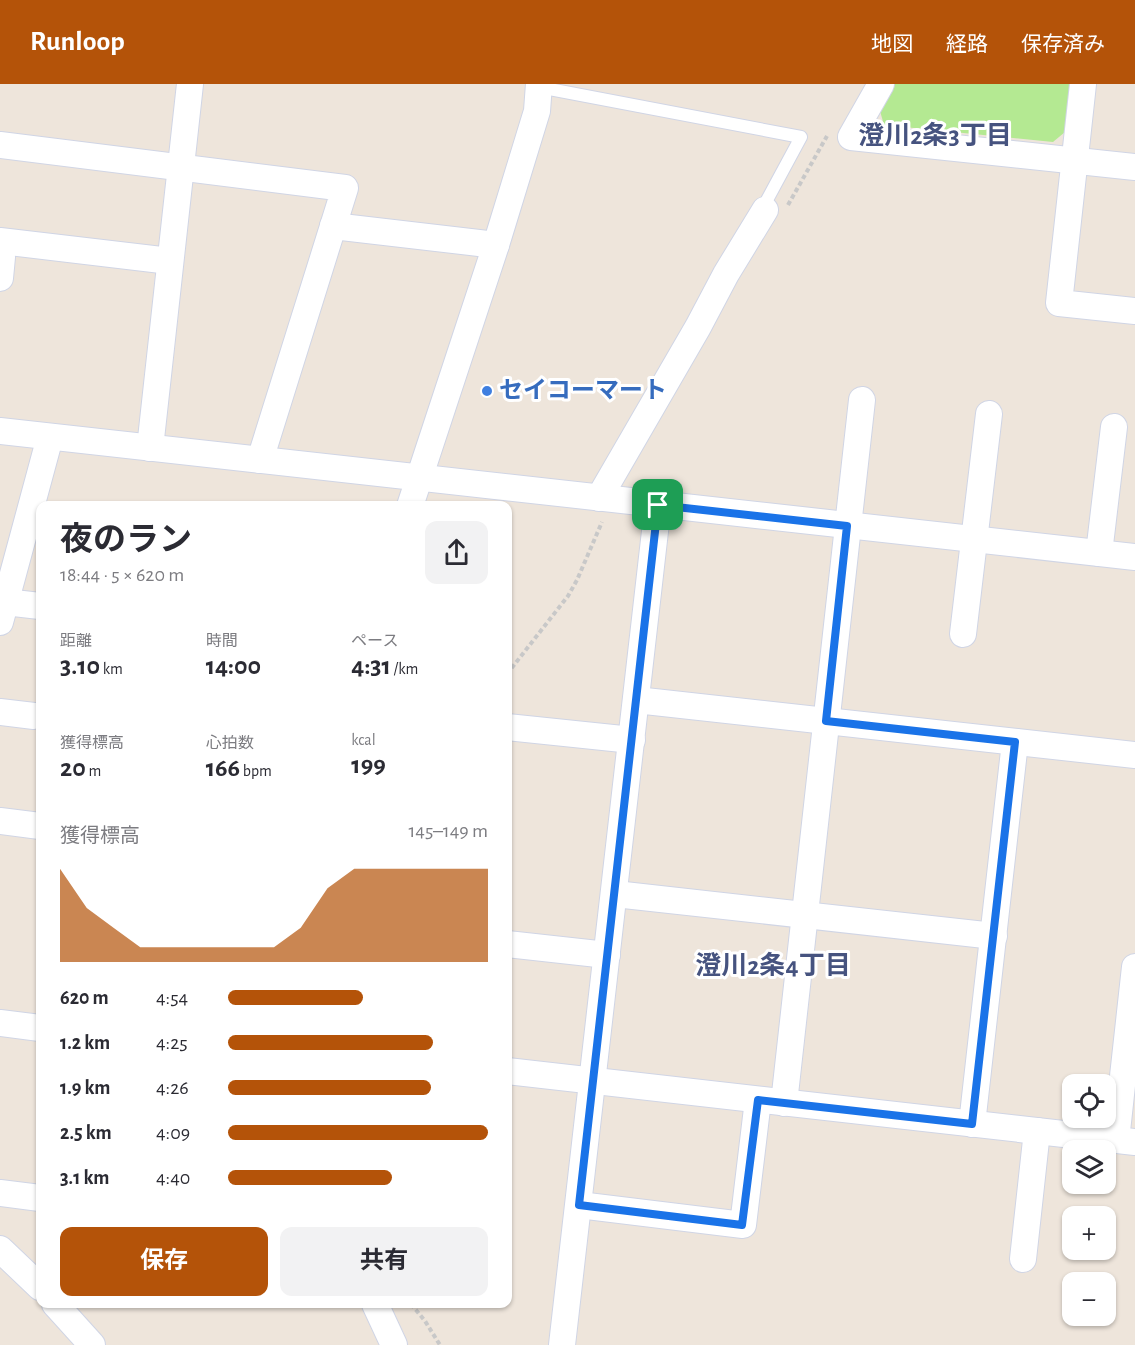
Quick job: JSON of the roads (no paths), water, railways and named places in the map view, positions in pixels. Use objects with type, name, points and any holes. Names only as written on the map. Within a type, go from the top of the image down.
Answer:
[{"type":"street","points":[[150,448],[190,84]]},
{"type":"street","points":[[880,84],[851,136],[1135,167]]},
{"type":"street","points":[[1083,84],[1059,303],[1135,311]]},
{"type":"street","points":[[412,501],[537,111],[539,86]]},
{"type":"street","points":[[0,145],[345,188],[260,460]]},
{"type":"street","points":[[599,498],[726,274],[765,210]]},
{"type":"street","points":[[333,226],[496,244]]},
{"type":"street","points":[[0,241],[170,261]]},
{"type":"street","points":[[0,251],[2,257],[0,278]]},
{"type":"street","points":[[784,1103],[862,400]]},
{"type":"street","points":[[963,634],[989,414]]},
{"type":"street","points":[[1099,553],[1114,427]]},
{"type":"street","points":[[0,430],[419,479],[1135,557]]},
{"type":"street","points":[[36,607],[3,612],[50,437]]},
{"type":"street","points":[[562,1345],[658,505]]},
{"type":"street","points":[[636,700],[1135,755]]},
{"type":"street","points":[[0,712],[34,716]]},
{"type":"street","points":[[512,728],[632,740]]},
{"type":"street","points":[[972,1124],[1015,742]]},
{"type":"street","points":[[0,821],[36,826]]},
{"type":"street","points":[[615,894],[994,936]]},
{"type":"street","points":[[512,945],[607,955]]},
{"type":"street","points":[[512,1072],[1126,1141],[1135,967]]},
{"type":"street","points":[[0,1023],[36,1028]]},
{"type":"street","points":[[579,1205],[742,1225],[758,1100]]},
{"type":"street","points":[[1023,1259],[1037,1131]]},
{"type":"street","points":[[0,1193],[36,1197]]},
{"type":"street","points":[[0,1249],[36,1283]]},
{"type":"street","points":[[59,1308],[92,1345]]},
{"type":"street","points":[[377,1308],[394,1345]]},
{"type":"lane","points":[[539,86],[801,136],[767,200],[765,210]]},
{"type":"place","name":"セイコーマート","points":[[487,391]]},
{"type":"district","name":"澄川2条3丁目","points":[[935,136]]},
{"type":"district","name":"澄川2条4丁目","points":[[773,966]]}]
